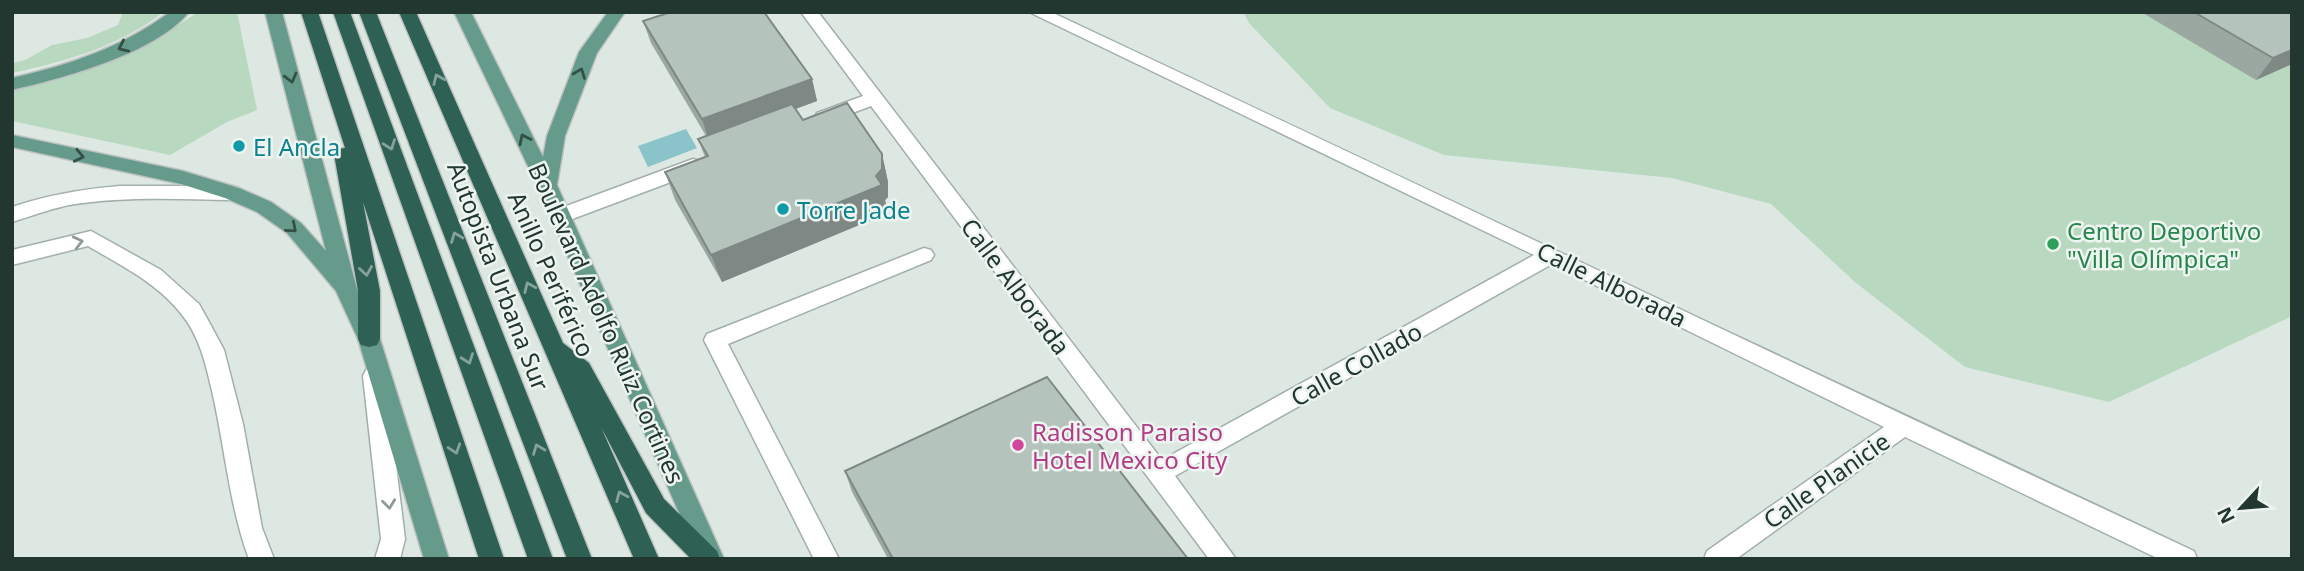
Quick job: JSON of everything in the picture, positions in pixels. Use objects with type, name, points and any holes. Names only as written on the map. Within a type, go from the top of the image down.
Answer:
[{"type":"highway","points":[[309,12],[492,559]]},
{"type":"highway","points":[[341,12],[541,559]]},
{"type":"highway","name":"Autopista Urbana Sur","points":[[367,12],[580,559]]},
{"type":"highway","name":"Anillo Periférico","points":[[407,12],[647,559]]},
{"type":"highway","points":[[317,36],[358,222],[369,291],[369,339]]},
{"type":"highway","points":[[555,347],[581,369],[655,506],[710,559]]},
{"type":"main road","points":[[12,84],[56,73],[102,57],[156,31],[181,12]]},
{"type":"main road","points":[[274,12],[346,289],[369,339],[437,559]]},
{"type":"main road","name":"Boulevard Adolfo Ruiz Cortines","points":[[462,12],[547,184],[710,559]]},
{"type":"main road","points":[[547,184],[556,136],[588,52],[617,12]]},
{"type":"main road","points":[[12,141],[183,178],[232,193],[264,207],[294,228],[346,289]]},
{"type":"street","name":"Calle Alborada","points":[[809,12],[1224,559]]},
{"type":"street","name":"Calle Alborada","points":[[1037,12],[1552,255],[1903,426],[2185,559]]},
{"type":"street","points":[[809,123],[873,99]]},
{"type":"street","points":[[560,216],[707,161]]},
{"type":"street","points":[[12,215],[50,202],[99,192],[232,193]]},
{"type":"street","points":[[12,258],[91,239],[154,275],[191,310],[213,350],[231,424],[250,527],[262,559]]},
{"type":"street","points":[[827,559],[715,340],[924,255]]},
{"type":"street","name":"Calle Collado","points":[[1159,473],[1552,255]]},
{"type":"street","points":[[369,339],[393,539],[387,559]]},
{"type":"street","name":"Calle Planicie","points":[[1716,559],[1903,426]]},
{"type":"green space","points":[[123,12],[163,12],[129,34],[91,51],[12,73],[13,63],[25,60],[52,45],[87,38],[118,25]]},
{"type":"green space","points":[[198,12],[237,12],[257,110],[227,122],[170,155],[12,121],[12,90],[62,79],[110,61],[155,39]]},
{"type":"green space","name":"Centro Deportivo \"Villa Olímpica\"","points":[[1243,12],[2292,12],[2292,316],[2109,402],[1965,367],[1856,283],[1771,204],[1672,178],[1444,155],[1330,108],[1249,23]]},
{"type":"water","points":[[686,129],[697,148],[648,167],[638,146]]},
{"type":"building","points":[[671,12],[764,12],[812,79],[702,119],[643,21]]},
{"type":"building","points":[[2194,12],[2292,12],[2292,50],[2273,58]]},
{"type":"building","name":"Torre Jade","points":[[847,103],[882,154],[882,169],[876,176],[882,185],[711,255],[665,172],[708,156],[698,139],[792,104],[803,120]]},
{"type":"building","name":"Radisson Paraiso Hotel Mexico City","points":[[1047,377],[1188,559],[893,559],[845,471]]},
{"type":"place","name":"El Ancla","points":[[239,146]]},
{"type":"place","name":"Torre Jade","points":[[783,209]]},
{"type":"place","name":"Centro Deportivo \"Villa Olímpica\"","points":[[2053,244]]},
{"type":"place","name":"Radisson Paraiso Hotel Mexico City","points":[[1018,445]]}]
